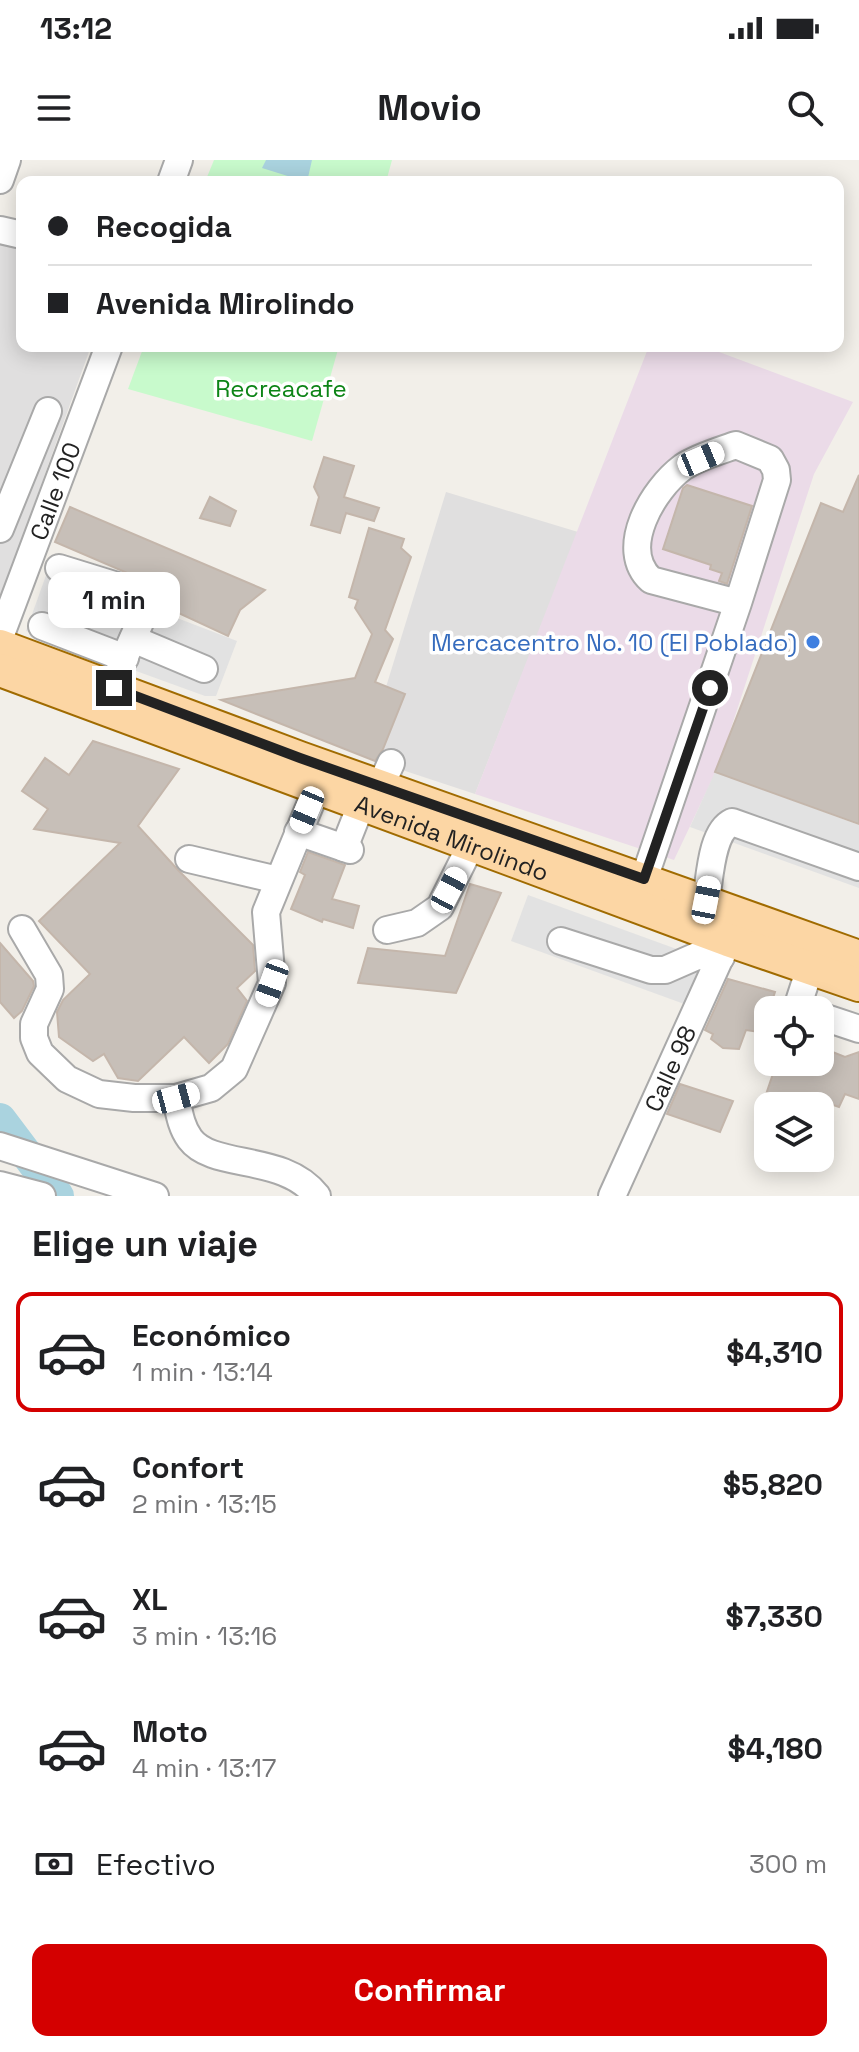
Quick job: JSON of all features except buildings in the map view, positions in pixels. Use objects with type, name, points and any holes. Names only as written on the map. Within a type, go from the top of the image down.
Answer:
[{"type":"main road","name":"Avenida Mirolindo","points":[[0,646],[111,699],[317,788],[378,784],[471,845],[725,948],[810,968],[859,985]]},
{"type":"main road","name":"Avenida Mirolindo","points":[[0,670],[111,699]]},
{"type":"main road","points":[[0,670],[18,688],[86,715],[148,713]]},
{"type":"main road","name":"Avenida Mirolindo","points":[[148,713],[174,699],[195,702],[293,741],[300,758],[859,957]]},
{"type":"street","points":[[0,180],[7,160]]},
{"type":"street","name":"Calle 100","points":[[0,637],[107,352]]},
{"type":"street","points":[[0,529],[48,411]]},
{"type":"street","points":[[644,879],[738,603],[777,480],[770,459],[736,445],[686,465],[667,481],[651,503],[640,535],[637,559],[642,572],[651,580],[738,603]]},
{"type":"street","points":[[59,568],[127,589],[142,605],[142,618],[111,699]]},
{"type":"street","points":[[42,626],[204,669]]},
{"type":"street","points":[[298,832],[347,849],[378,784]]},
{"type":"street","points":[[22,929],[49,975],[50,989],[34,1024],[34,1038],[40,1053],[67,1079],[99,1094],[134,1098],[176,1098],[211,1088],[234,1069],[272,983],[266,912],[317,788]]},
{"type":"street","points":[[706,900],[717,837],[722,826],[732,822],[859,867]]},
{"type":"street","points":[[387,930],[417,923],[440,907],[471,845]]},
{"type":"street","points":[[189,859],[278,880]]},
{"type":"street","points":[[561,941],[651,970],[665,970],[725,948]]},
{"type":"street","name":"Calle 98","points":[[612,1196],[725,948]]},
{"type":"street","points":[[801,996],[810,968]]},
{"type":"street","points":[[834,1021],[859,1029]]},
{"type":"street","points":[[176,1098],[180,1120],[189,1138],[202,1151],[280,1170],[307,1183],[317,1196]]},
{"type":"street","points":[[0,1146],[155,1196]]},
{"type":"street","points":[[0,1185],[36,1194]]},
{"type":"shaded area","points":[[0,241],[16,244],[16,352],[89,352],[0,599]]},
{"type":"shaded area","points":[[647,352],[719,352],[853,402],[814,474],[719,765],[674,860],[475,794]]},
{"type":"shaded area","points":[[446,492],[578,532],[475,794],[378,762],[405,695],[386,687]]},
{"type":"shaded area","points":[[53,556],[155,594],[151,608],[237,641],[216,696],[205,696],[26,631]]},
{"type":"shaded area","points":[[715,772],[859,825],[859,888],[690,827]]},
{"type":"shaded area","points":[[528,895],[704,959],[687,1005],[511,941]]},
{"type":"green space","points":[[214,160],[392,160],[388,176],[207,176]]},
{"type":"green space","name":"Recreacafe","points":[[142,352],[337,352],[312,441],[128,389]]},
{"type":"water","points":[[266,160],[312,160],[308,176],[288,176],[262,168]]},
{"type":"waterway","points":[[0,1119],[58,1196]]},
{"type":"place","name":"Mercacentro No. 10 (El Poblado)","points":[[813,642]]},
{"type":"route","points":[[114,688],[300,758],[644,879],[710,688]]}]
